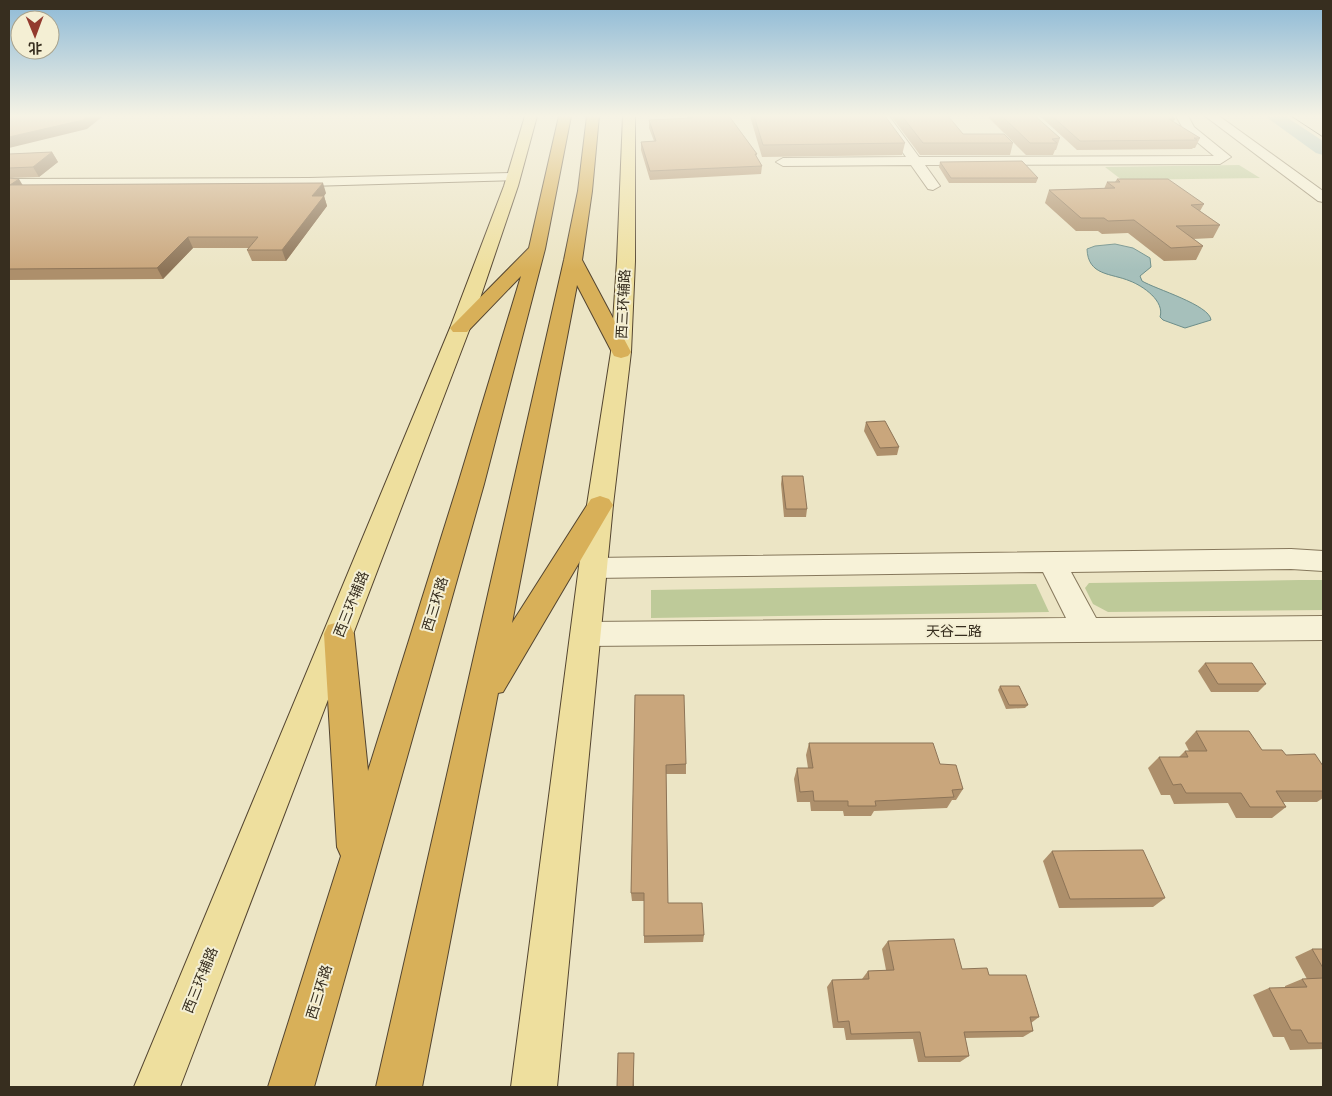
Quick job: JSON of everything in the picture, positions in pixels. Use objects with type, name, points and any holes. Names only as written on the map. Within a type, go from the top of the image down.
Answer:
[{"type":"highway","name":"西三环路","points":[[291,1087],[471,484],[537,249],[554,167]]},
{"type":"highway","points":[[399,1087],[573,260],[587,167]]},
{"type":"highway","points":[[460,328],[537,249]]},
{"type":"highway","points":[[573,260],[620,352]]},
{"type":"highway","points":[[482,699],[600,505]]},
{"type":"highway","points":[[340,634],[358,863]]},
{"type":"main road","name":"西三环辅路","points":[[157,1087],[340,634],[460,328],[516,167]]},
{"type":"main road","name":"西三环辅路","points":[[534,1087],[600,505],[620,352],[626,262],[627,167]]},
{"type":"street","points":[[920,167],[933,186]]},
{"type":"street","points":[[1281,167],[1323,198]]},
{"type":"street","points":[[9,183],[309,182],[368,178],[512,182]]},
{"type":"street","points":[[9,187],[512,182]]},
{"type":"street","points":[[593,568],[1291,559],[1323,561]]},
{"type":"street","points":[[1052,562],[1087,630]]},
{"type":"street","name":"天谷二路","points":[[586,634],[1323,628]]},
{"type":"green space","points":[[1105,167],[1242,167],[1260,178],[1122,180]]},
{"type":"green space","points":[[1323,580],[1323,610],[1108,612],[1093,604],[1085,588],[1089,583]]},
{"type":"green space","points":[[1036,584],[1049,612],[651,618],[651,590]]},
{"type":"water","points":[[1115,244],[1133,248],[1150,258],[1151,267],[1140,276],[1142,281],[1192,303],[1208,314],[1211,320],[1185,328],[1163,320],[1160,317],[1159,305],[1147,290],[1130,281],[1096,269],[1088,258],[1087,249],[1095,246]]},
{"type":"building","points":[[649,167],[736,167],[650,171]]},
{"type":"building","points":[[944,167],[1028,167],[1038,178],[951,178]]},
{"type":"building","points":[[9,178],[19,179],[10,185],[323,183],[312,196],[324,196],[282,250],[247,250],[258,237],[188,237],[157,268],[9,269]]},
{"type":"building","points":[[1117,179],[1168,179],[1204,204],[1191,205],[1220,225],[1176,226],[1203,246],[1171,248],[1134,220],[1108,221],[1104,218],[1081,218],[1049,190],[1115,188],[1107,182],[1120,182]]},
{"type":"building","points":[[885,421],[899,447],[880,448],[866,422]]},
{"type":"building","points":[[782,476],[803,476],[807,509],[786,509]]},
{"type":"building","points":[[1205,663],[1252,663],[1266,684],[1218,684]]},
{"type":"building","points":[[1000,686],[1019,686],[1028,705],[1009,705]]},
{"type":"building","points":[[635,695],[684,695],[686,764],[666,765],[668,903],[702,903],[704,935],[644,936],[644,893],[631,893]]},
{"type":"building","points":[[1196,731],[1249,731],[1262,750],[1282,750],[1286,755],[1315,754],[1323,766],[1323,791],[1276,791],[1286,807],[1250,807],[1241,793],[1186,793],[1181,784],[1173,785],[1159,757],[1188,757],[1185,751],[1207,751]]},
{"type":"building","points":[[809,743],[933,743],[940,764],[956,765],[963,789],[952,790],[954,797],[875,801],[876,806],[848,806],[848,801],[814,801],[813,791],[800,792],[797,768],[813,768]]},
{"type":"building","points":[[1143,850],[1165,898],[1070,899],[1052,851]]},
{"type":"building","points":[[954,939],[962,969],[987,968],[989,975],[1026,975],[1039,1017],[1030,1017],[1033,1031],[964,1032],[969,1056],[925,1057],[920,1032],[851,1034],[849,1021],[838,1022],[832,980],[869,979],[868,971],[894,970],[888,941]]},
{"type":"building","points":[[1312,949],[1323,949],[1323,968]]},
{"type":"building","points":[[1323,978],[1323,1043],[1308,1043],[1301,1030],[1291,1030],[1269,988],[1307,987],[1302,979]]},
{"type":"building","points":[[618,1053],[634,1053],[633,1087],[617,1087]]}]
